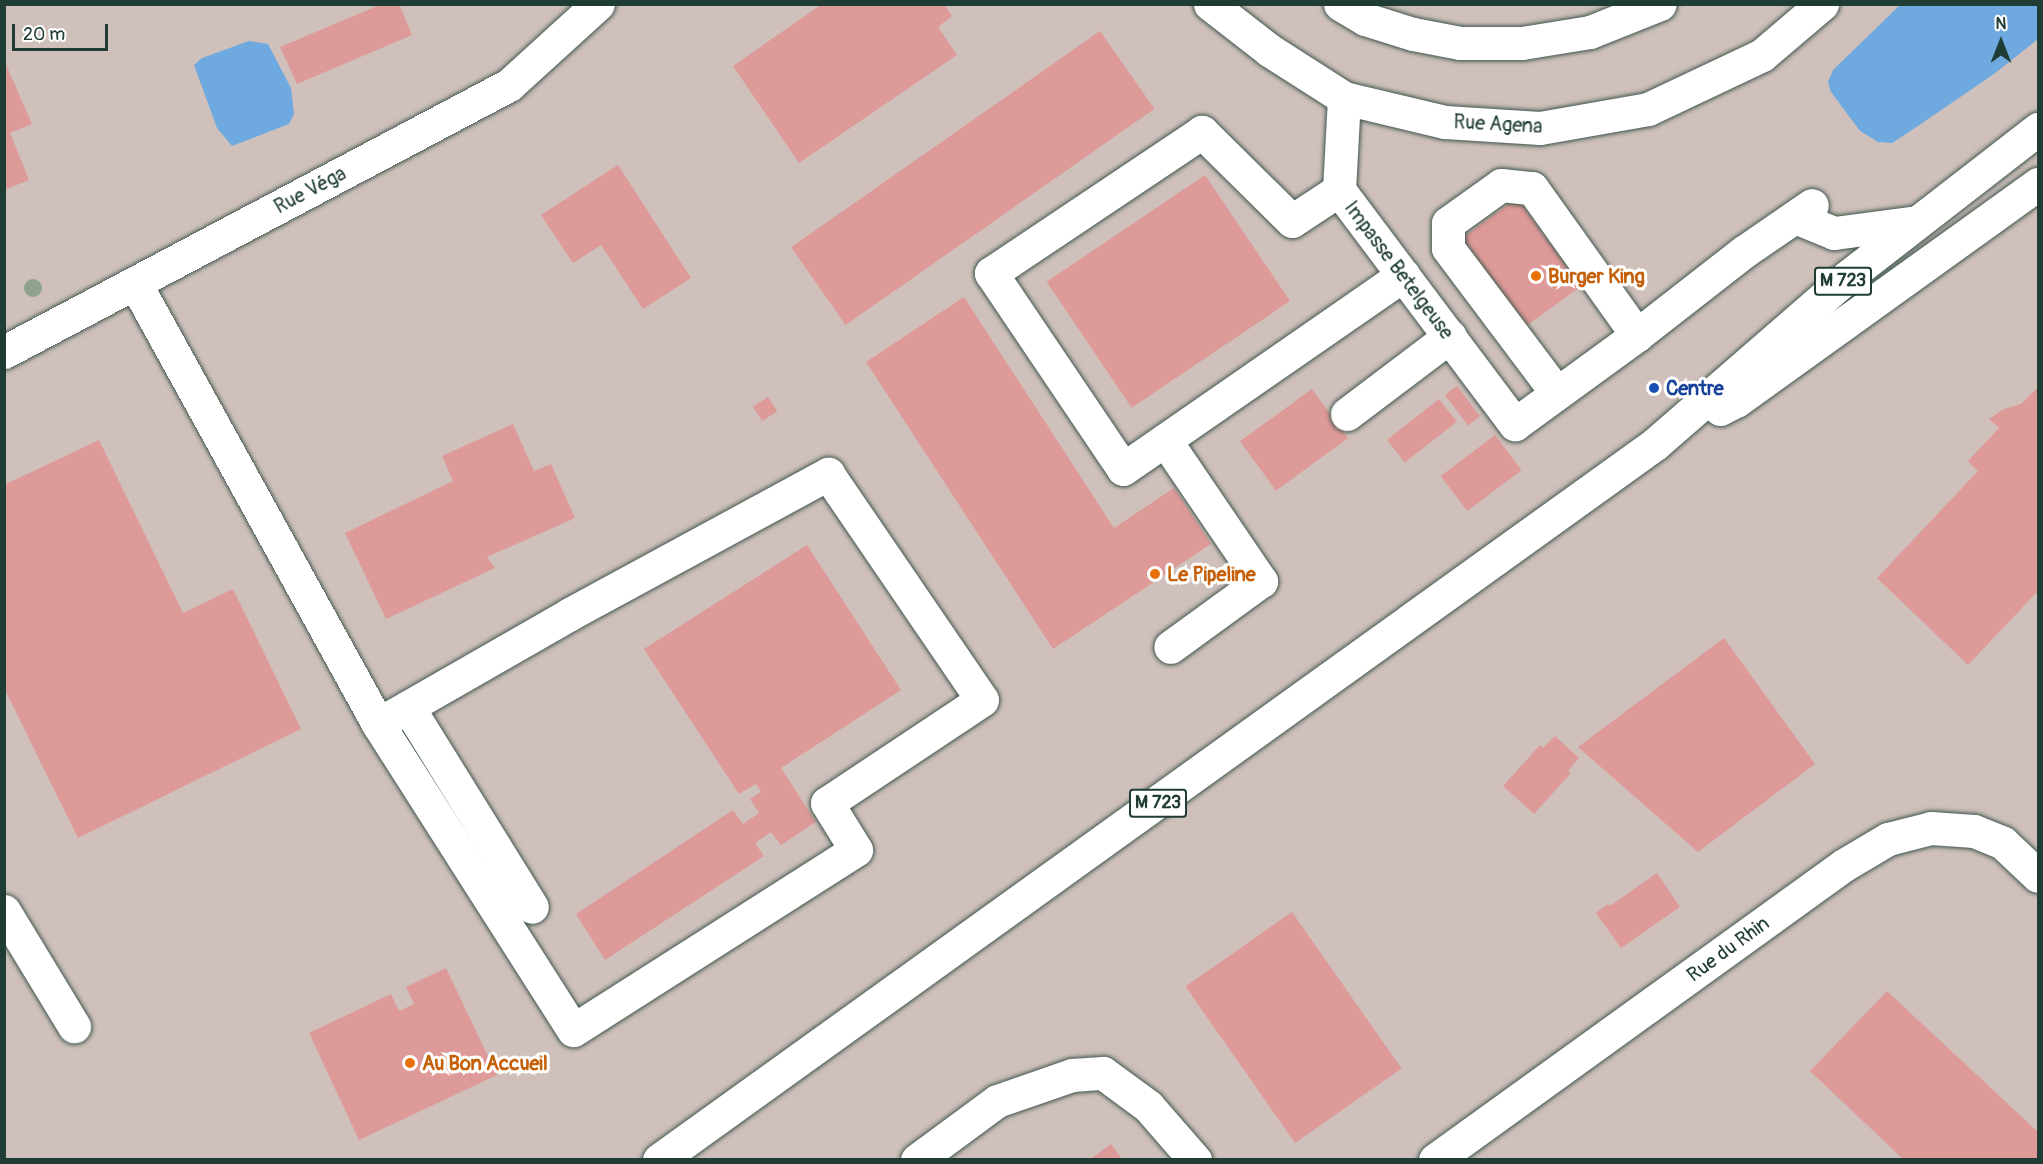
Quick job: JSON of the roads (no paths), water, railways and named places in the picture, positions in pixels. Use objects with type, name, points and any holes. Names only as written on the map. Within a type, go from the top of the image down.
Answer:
[{"type":"main road","name":"Rue Véga","points":[[4,352],[509,85],[598,4]]},
{"type":"main road","name":"Rue Agena","points":[[1210,4],[1269,50],[1344,98],[1445,122],[1540,129],[1648,109],[1762,55],[1822,4]]},
{"type":"main road","points":[[1340,4],[1365,19],[1413,33],[1460,43],[1522,43],[1590,32],[1615,13],[1660,4]]},
{"type":"main road","name":"Impasse Betelgeuse","points":[[1344,98],[1339,190],[1515,423],[1556,392]]},
{"type":"main road","name":"M 723","points":[[658,1160],[1655,444],[1847,277],[2038,129]]},
{"type":"main road","points":[[1339,190],[1292,221],[1202,132],[991,273],[1123,469],[1403,275]]},
{"type":"main road","name":"M 723","points":[[1655,444],[1736,401],[2038,183]]},
{"type":"main road","points":[[1637,336],[1532,188],[1501,185],[1448,223],[1448,248],[1556,392],[1637,336],[1745,251],[1803,211],[1834,232],[1917,222]]},
{"type":"main road","points":[[135,283],[378,724],[573,1030],[856,850],[827,803],[982,700],[828,474],[580,609],[378,724]]},
{"type":"main road","points":[[1347,414],[1450,336]]},
{"type":"main road","points":[[1165,440],[1261,581],[1170,646]]},
{"type":"main road","points":[[408,707],[532,907]]},
{"type":"main road","name":"Rue du Rhin","points":[[1436,1160],[1844,865],[1887,839],[1931,828],[1974,831],[2003,843],[2038,876]]},
{"type":"main road","points":[[4,911],[74,1026]]},
{"type":"main road","points":[[917,1160],[997,1101],[1072,1075],[1103,1073],[1148,1106],[1195,1160]]},
{"type":"water","points":[[1900,5],[2038,5],[2038,39],[1994,74],[1892,143],[1878,142],[1860,131],[1831,92],[1828,82],[1833,70]]},
{"type":"water","points":[[249,41],[268,44],[291,88],[294,114],[289,124],[232,146],[217,128],[194,65],[202,58]]},
{"type":"place","name":"Burger King","points":[[1536,276]]},
{"type":"place","name":"Centre","points":[[1654,388]]},
{"type":"place","name":"Le Pipeline","points":[[1155,574]]},
{"type":"place","name":"Au Bon Accueil","points":[[410,1063]]}]
